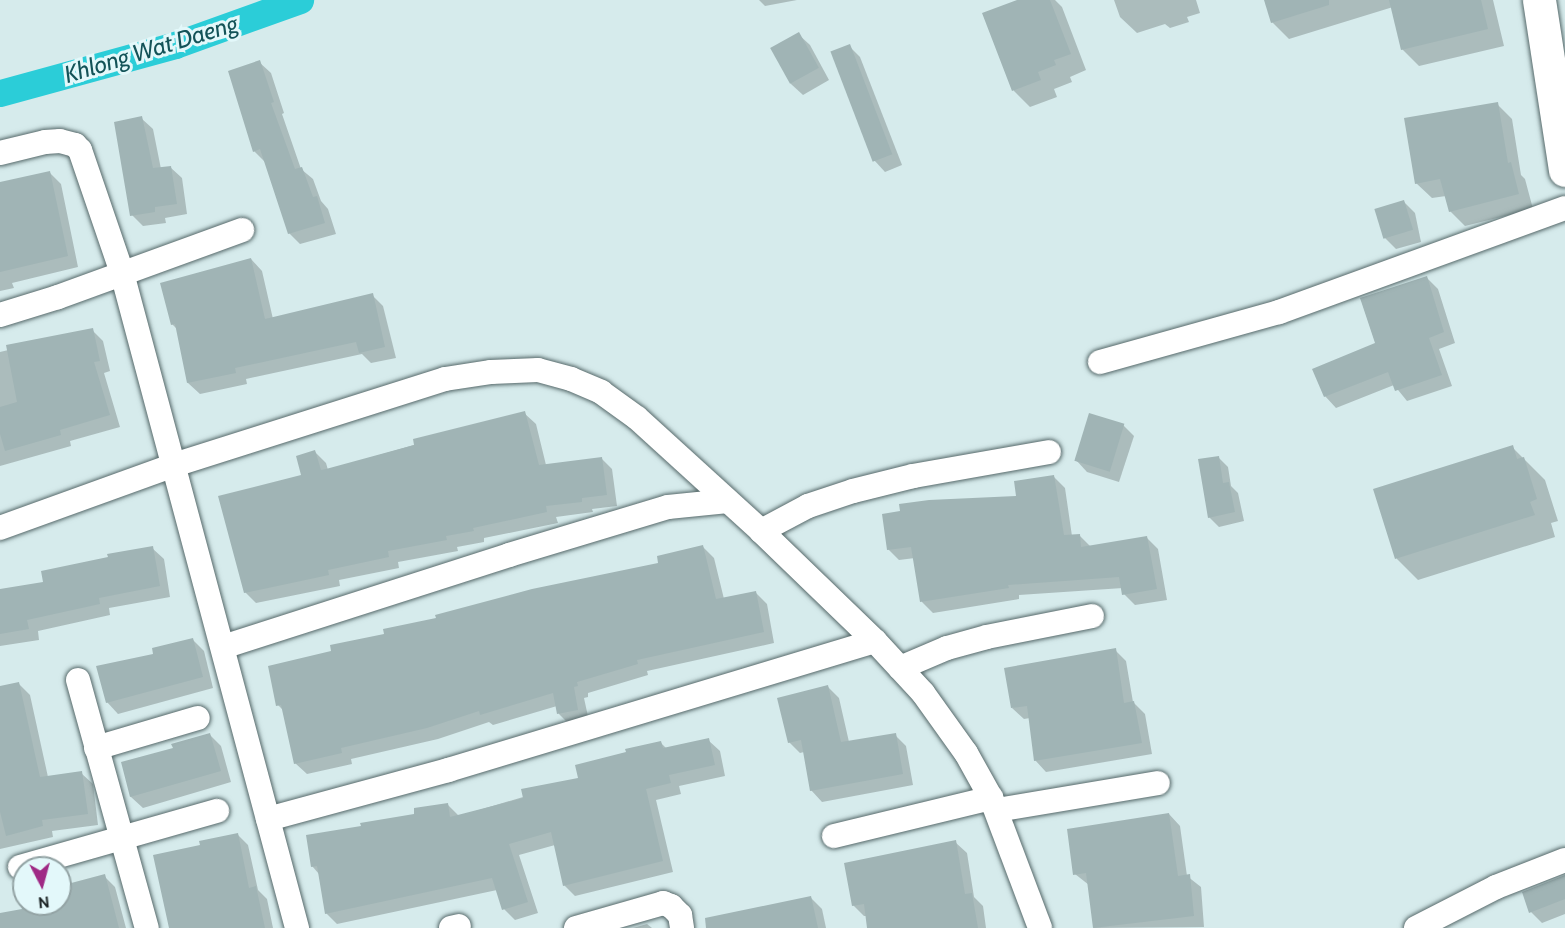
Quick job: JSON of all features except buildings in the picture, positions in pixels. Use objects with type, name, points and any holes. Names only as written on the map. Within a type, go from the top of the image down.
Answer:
[{"type":"main road","points":[[1539,0],[1565,170]]},
{"type":"street","points":[[0,153],[45,142],[60,141],[75,145],[80,150],[122,273],[297,928]]},
{"type":"street","points":[[1100,362],[1279,312],[1565,208]]},
{"type":"street","points":[[0,315],[58,297],[242,230]]},
{"type":"street","points":[[0,528],[174,465],[445,379],[491,372],[538,370],[572,379],[601,392],[637,418],[761,531],[875,640],[922,693],[966,753],[994,804],[1040,928]]},
{"type":"street","points":[[761,531],[808,506],[853,491],[913,476],[1049,452]]},
{"type":"street","points":[[223,647],[509,555],[657,511],[728,501]]},
{"type":"street","points":[[900,668],[947,648],[987,637],[1092,616]]},
{"type":"street","points":[[268,819],[448,770],[875,640]]},
{"type":"street","points":[[78,680],[147,928]]},
{"type":"street","points":[[96,748],[198,718]]},
{"type":"street","points":[[834,836],[994,804],[1158,783]]},
{"type":"street","points":[[62,856],[217,811]]},
{"type":"street","points":[[1416,928],[1496,886],[1565,860]]},
{"type":"street","points":[[576,928],[663,903],[671,906],[680,915],[682,928]]},
{"type":"waterway","name":"Khlong Wat Daeng","points":[[0,93],[175,45],[300,0]]}]
